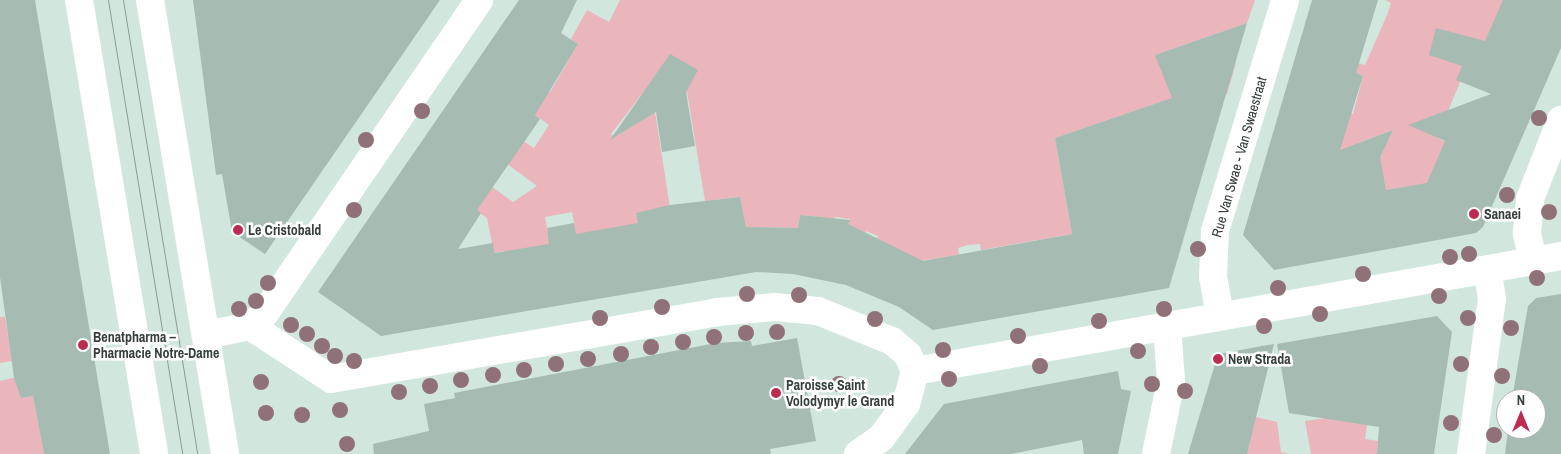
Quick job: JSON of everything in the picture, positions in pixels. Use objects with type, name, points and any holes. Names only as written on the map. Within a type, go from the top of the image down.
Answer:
[{"type":"street","points":[[80,0],[154,454]]},
{"type":"street","points":[[150,0],[225,454]]},
{"type":"street","points":[[206,335],[250,326],[265,313],[479,0]]},
{"type":"street","name":"Rue Van Swae - Van Swaestraat","points":[[1220,316],[1213,277],[1215,230],[1285,0]]},
{"type":"street","points":[[1533,260],[1527,233],[1530,199],[1561,120]]},
{"type":"street","points":[[915,371],[1561,256]]},
{"type":"street","points":[[1472,454],[1492,299],[1487,269]]},
{"type":"street","points":[[250,326],[331,379],[717,312],[775,307],[818,311],[868,329],[903,350],[915,371],[906,404],[881,438],[858,454]]},
{"type":"street","points":[[1156,454],[1171,382],[1167,325]]},
{"type":"shaded area","points":[[620,0],[1255,0],[1247,23],[1155,55],[1236,63],[1227,94],[1205,87],[1055,138],[1072,234],[981,250],[980,244],[968,245],[958,248],[959,255],[920,261],[875,244],[878,236],[866,231],[863,240],[844,234],[850,219],[835,217],[833,233],[816,231],[818,217],[800,215],[798,228],[746,227],[740,197],[705,201],[687,92],[666,105],[645,90],[611,134],[615,137],[655,112],[672,220],[636,213],[638,223],[578,246],[572,212],[545,217],[550,245],[505,256],[504,251],[494,253],[487,218],[462,201],[478,177],[513,202],[537,186],[506,163],[522,140],[534,148],[549,125],[520,104],[544,87],[550,92],[578,44],[571,39],[587,10],[609,22]]},
{"type":"shaded area","points":[[1385,0],[1504,0],[1498,26],[1460,82],[1437,138],[1451,144],[1448,194],[1418,185],[1386,190],[1384,179],[1378,180],[1379,154],[1393,130],[1358,143],[1350,169],[1322,133],[1339,111],[1353,114],[1363,76],[1349,71],[1352,62],[1365,65],[1388,13],[1391,3]]},
{"type":"shaded area","points":[[0,317],[5,317],[12,361],[0,363]]},
{"type":"shaded area","points":[[17,377],[21,398],[33,396],[44,454],[0,454],[0,381]]},
{"type":"shaded area","points":[[1252,416],[1277,422],[1281,452],[1289,454],[1247,454],[1250,444],[1245,443]]},
{"type":"shaded area","points":[[1334,417],[1367,425],[1365,439],[1378,441],[1377,454],[1311,454],[1305,421]]},
{"type":"building","points":[[0,0],[35,0],[110,454],[44,454],[33,396],[21,398],[14,378],[0,277]]},
{"type":"building","points":[[193,0],[440,0],[265,254],[232,232],[222,174],[216,175]]},
{"type":"building","points":[[519,0],[577,0],[561,33],[578,44],[535,115],[540,119],[477,210],[481,213],[458,249],[493,243],[494,253],[549,244],[547,228],[574,223],[576,234],[638,223],[636,213],[670,205],[740,197],[746,227],[798,228],[800,215],[850,220],[848,224],[923,261],[1072,234],[1055,138],[1172,98],[1155,55],[1247,23],[1169,288],[933,330],[899,307],[846,285],[793,274],[756,272],[381,336],[318,292]]},
{"type":"building","points":[[1312,0],[1378,0],[1356,73],[1363,76],[1340,150],[1393,130],[1380,157],[1386,190],[1427,183],[1445,141],[1408,125],[1491,94],[1456,80],[1462,66],[1429,55],[1436,28],[1485,41],[1503,0],[1561,0],[1561,48],[1483,227],[1476,233],[1274,270],[1243,235]]},
{"type":"building","points":[[670,54],[698,70],[686,92],[695,146],[662,152],[656,112],[610,140]]},
{"type":"building","points":[[1561,294],[1561,454],[1505,454],[1507,439],[1546,439],[1546,389],[1514,389],[1528,306],[1536,298]]},
{"type":"building","points":[[1437,316],[1452,332],[1434,454],[1377,454],[1379,427],[1289,413],[1277,344]]},
{"type":"building","points":[[797,338],[816,441],[770,449],[771,454],[374,454],[373,444],[429,431],[424,404],[455,398],[454,393],[716,343],[751,341],[752,346]]},
{"type":"building","points":[[1274,344],[1247,454],[1188,454],[1218,354]]},
{"type":"building","points":[[1118,371],[1121,389],[1131,391],[1118,454],[1084,454],[1082,440],[1011,454],[905,454],[944,404]]},
{"type":"tram line","points":[[108,0],[182,454]]},
{"type":"tram line","points":[[123,0],[197,454]]},
{"type":"place","name":"Sanaei","points":[[1474,214]]},
{"type":"place","name":"Le Cristobald","points":[[238,230]]},
{"type":"place","name":"Benatpharma – Pharmacie Notre-Dame","points":[[83,345]]},
{"type":"place","name":"New Strada","points":[[1218,359]]},
{"type":"place","name":"Paroisse Saint Volodymyr le Grand","points":[[776,393]]}]
